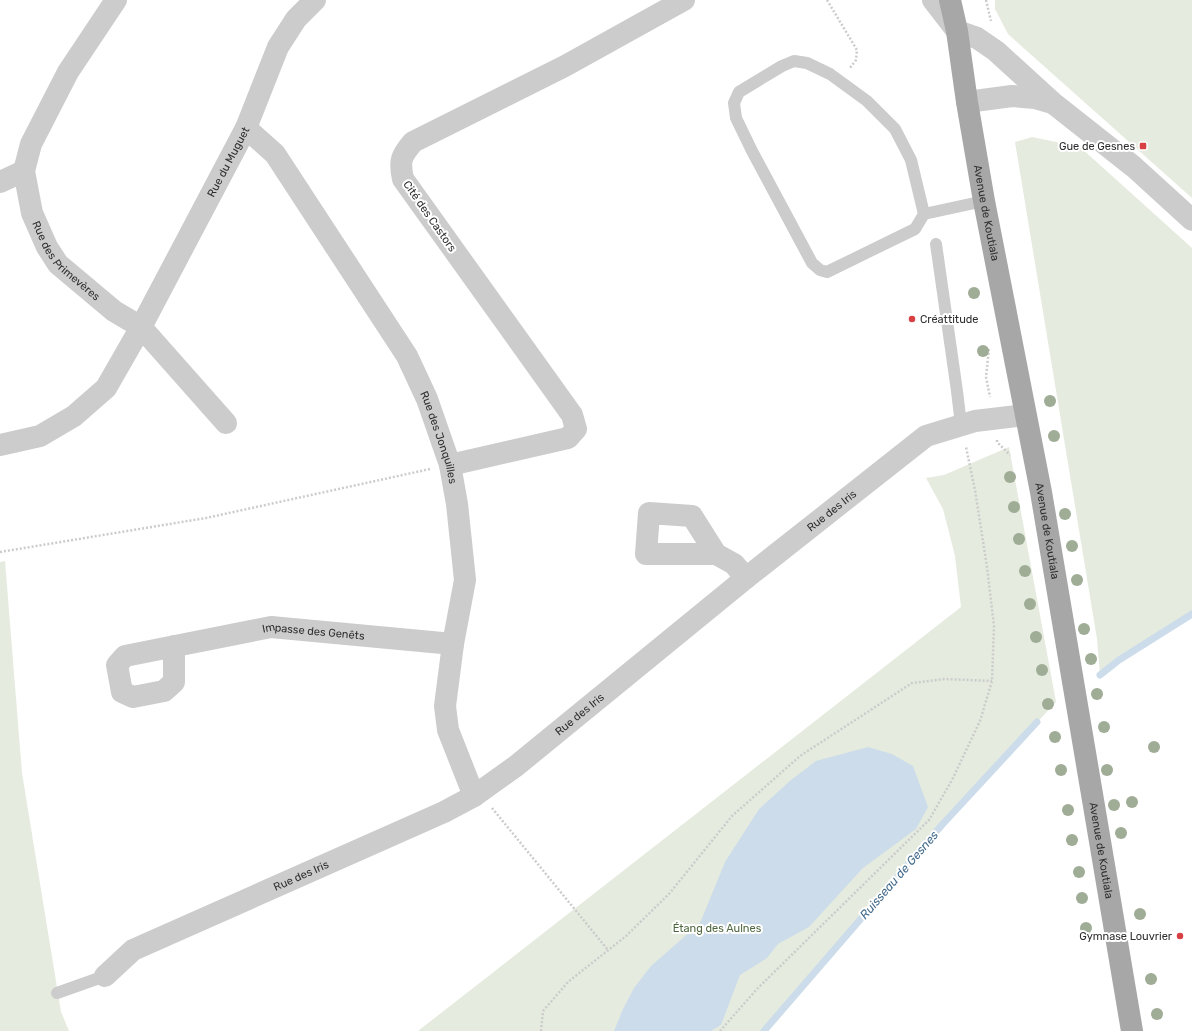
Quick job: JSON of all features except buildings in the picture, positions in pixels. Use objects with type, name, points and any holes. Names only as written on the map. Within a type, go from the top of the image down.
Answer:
[{"type":"main road","name":"Avenue de Koutiala","points":[[950,0],[957,31],[967,102],[984,201],[1041,492],[1132,1031]]},
{"type":"main road","name":"Avenue de Koutiala","points":[[957,31],[960,0]]},
{"type":"street","name":"Rue des Primevères","points":[[116,0],[68,72],[31,144],[24,171],[32,213],[47,247],[58,264],[114,311],[141,327]]},
{"type":"street","name":"Rue du Muguet","points":[[0,445],[40,436],[74,416],[106,388],[141,327],[246,128],[278,47],[296,19],[316,0]]},
{"type":"street","name":"Cité des Castors","points":[[450,465],[568,438],[576,429],[572,415],[403,179],[400,166],[404,152],[413,142],[566,66],[684,0]]},
{"type":"street","points":[[933,0],[957,31],[977,38],[996,51],[1053,103],[1134,167],[1192,220]]},
{"type":"street","points":[[967,102],[1012,96],[1035,98],[1053,103]]},
{"type":"street","name":"Rue des Jonquilles","points":[[246,128],[275,154],[407,356],[427,399],[450,465],[457,504],[465,580],[453,644],[445,706],[448,730],[474,796]]},
{"type":"street","points":[[0,182],[24,171]]},
{"type":"street","points":[[141,327],[226,423]]},
{"type":"street","name":"Rue des Iris","points":[[105,976],[133,950],[444,812],[474,796],[516,766],[746,578],[926,436],[975,421],[1025,415]]},
{"type":"street","points":[[716,554],[734,564],[746,578]]},
{"type":"street","name":"Impasse des Genêts","points":[[174,646],[271,627],[453,644]]},
{"type":"lane","points":[[794,61],[812,66],[830,74],[867,101],[895,129],[911,160],[924,214],[916,229],[827,272],[820,270],[812,263],[739,125],[736,118],[734,103],[739,92],[782,66],[794,61]]},
{"type":"lane","points":[[924,214],[984,201]]},
{"type":"lane","points":[[936,244],[961,425]]},
{"type":"lane","points":[[57,993],[105,976]]},
{"type":"path","points":[[827,0],[857,50],[856,60],[840,82]]},
{"type":"path","points":[[720,1031],[757,989],[929,820],[952,780],[980,721],[992,681],[994,626],[987,567],[975,490],[961,425]]},
{"type":"path","points":[[0,552],[206,518],[450,465]]},
{"type":"path","points":[[541,1031],[543,1011],[568,982],[626,936],[669,894],[732,816],[800,756],[912,683],[944,679],[992,681]]},
{"type":"path","points":[[474,796],[491,807],[608,950]]},
{"type":"green space","points":[[995,0],[1192,0],[1192,198],[1008,34],[995,9]]},
{"type":"green space","points":[[1032,137],[1080,147],[1192,248],[1192,613],[1119,660],[1100,675],[1097,639],[1015,142]]},
{"type":"green space","name":"Étang des Aulnes","points":[[1009,447],[1056,702],[941,826],[764,1031],[418,1031],[961,607],[955,556],[943,509],[926,478],[944,475]]},
{"type":"green space","points":[[5,561],[22,773],[61,1012],[69,1031],[0,1031],[0,562]]},
{"type":"water","name":"Étang des Aulnes","points":[[868,747],[892,754],[913,766],[928,807],[916,829],[863,868],[809,927],[778,944],[767,958],[740,975],[721,1025],[711,1031],[614,1031],[634,988],[651,966],[700,923],[725,862],[759,809],[791,780],[816,761]]},
{"type":"waterway","name":"Ruisseau de Gesnes","points":[[1100,675],[1119,660],[1192,614]]},
{"type":"waterway","name":"Ruisseau de Gesnes","points":[[764,1031],[941,826],[1037,722]]},
{"type":"place","name":"Gue de Gesnes","points":[[1143,146]]},
{"type":"place","name":"Créattitude","points":[[912,319]]},
{"type":"place","name":"Gymnase Louvrier","points":[[1180,936]]}]
